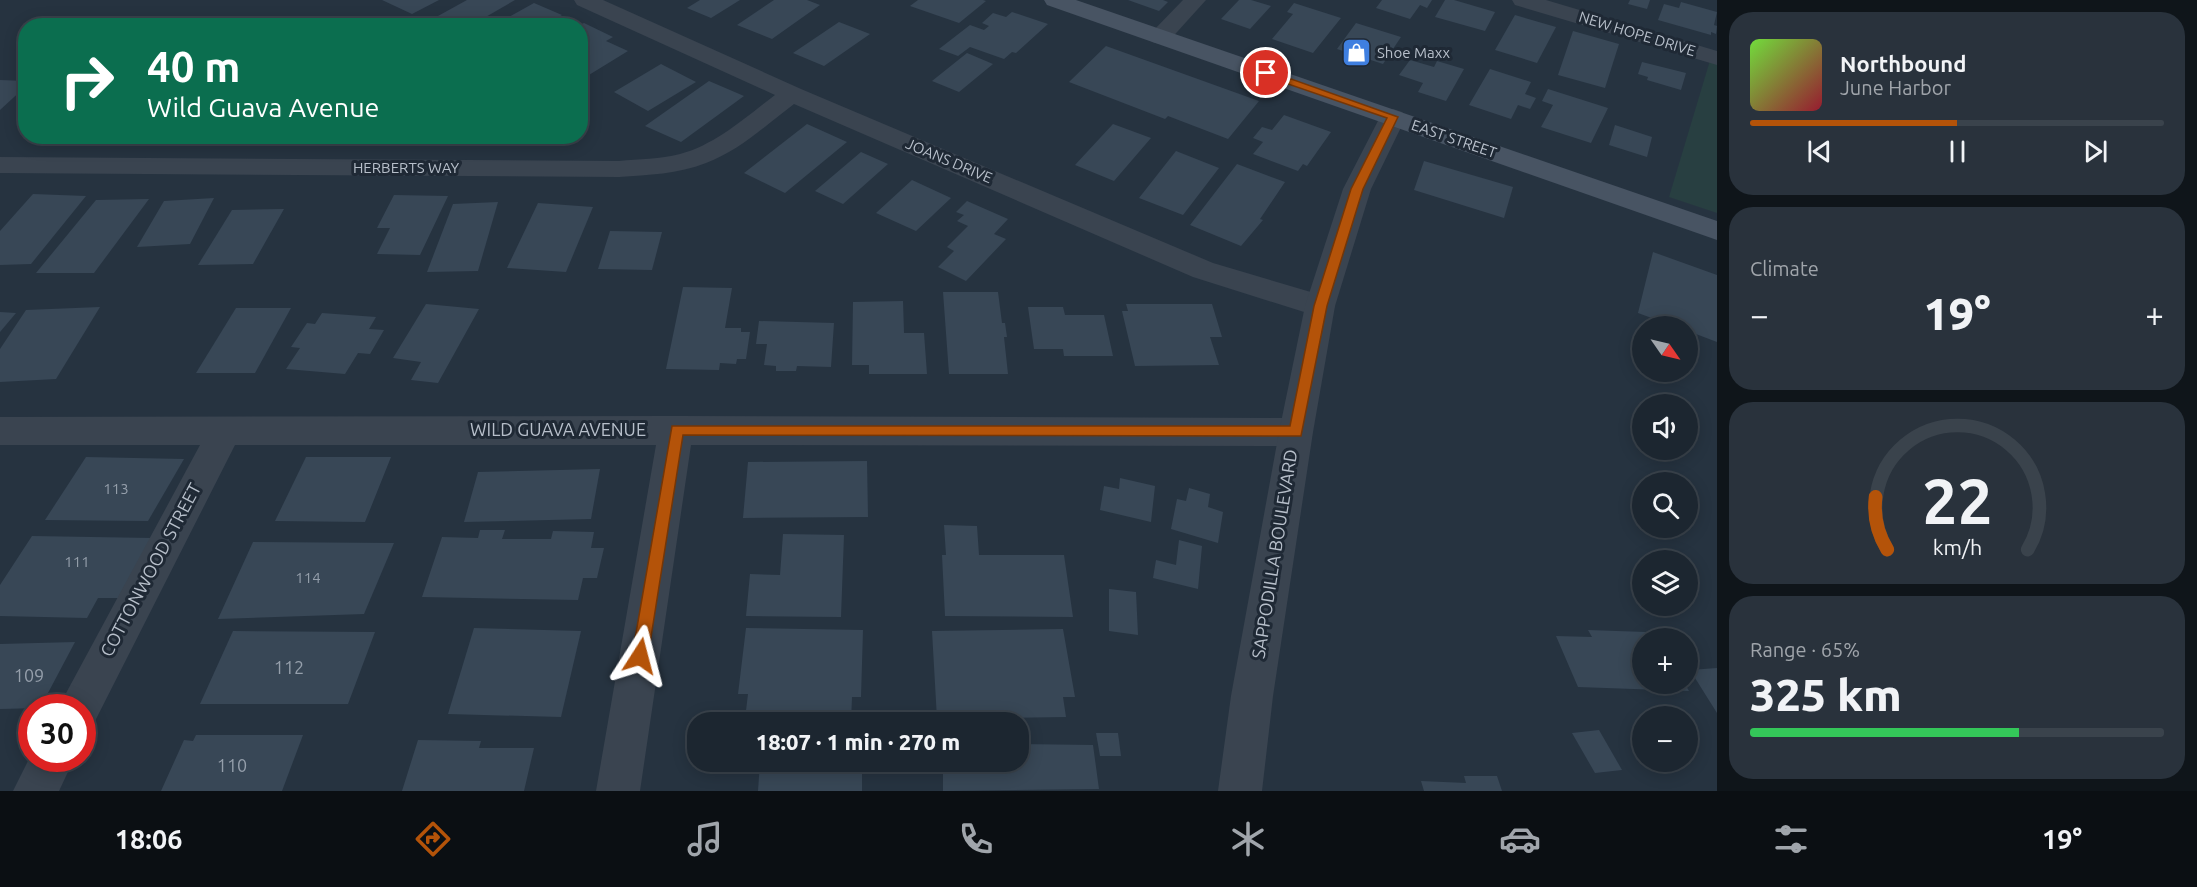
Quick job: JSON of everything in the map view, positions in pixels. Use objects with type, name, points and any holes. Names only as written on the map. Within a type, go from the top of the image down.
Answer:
[{"type":"main road","name":"EAST STREET","points":[[1055,0],[1717,231]]},
{"type":"street","name":"JOANS DRIVE","points":[[585,0],[792,94],[1203,270],[1320,306]]},
{"type":"street","points":[[1160,37],[1195,0]]},
{"type":"street","name":"NEW HOPE DRIVE","points":[[1524,0],[1717,58]]},
{"type":"street","name":"HERBERTS WAY","points":[[0,165],[607,169],[664,165],[697,158],[720,147],[792,94]]},
{"type":"street","name":"SAPPODILLA BOULEVARD","points":[[1240,791],[1246,731],[1296,432],[1320,306],[1357,189],[1392,117]]},
{"type":"street","points":[[618,791],[676,430]]},
{"type":"street","name":"WILD GUAVA AVENUE","points":[[0,431],[224,433],[676,430],[1296,432]]},
{"type":"street","name":"COTTONWOOD STREET","points":[[86,694],[224,433]]},
{"type":"street","points":[[35,791],[45,772]]},
{"type":"green space","points":[[1711,57],[1717,59],[1717,213],[1669,197]]},
{"type":"building","points":[[382,0],[439,0],[412,14]]},
{"type":"building","points":[[467,0],[515,0],[484,18],[438,16]]},
{"type":"building","points":[[700,0],[740,0],[711,18],[687,8]]},
{"type":"building","points":[[774,0],[807,0],[820,5],[772,39],[737,25]]},
{"type":"building","points":[[918,0],[986,1],[959,23],[910,6]]},
{"type":"building","points":[[1128,0],[1163,0],[1168,2],[1159,11]]},
{"type":"building","points":[[1239,0],[1251,0],[1271,6],[1250,29],[1221,19]]},
{"type":"building","points":[[1382,0],[1432,0],[1427,8],[1420,5],[1410,19],[1376,8]]},
{"type":"building","points":[[1445,0],[1454,0],[1495,12],[1485,31],[1435,17]]},
{"type":"building","points":[[1630,0],[1650,0],[1647,9],[1628,4]]},
{"type":"building","points":[[1681,2],[1717,12],[1714,25],[1717,26],[1716,34],[1711,32],[1711,35],[1658,20],[1664,4],[1679,8]]},
{"type":"building","points":[[534,3],[562,15],[557,18],[507,18]]},
{"type":"building","points":[[1294,3],[1341,18],[1313,53],[1272,39],[1293,14],[1287,12]]},
{"type":"building","points":[[1012,12],[1048,24],[1016,53],[1012,52],[1004,59],[970,47],[958,56],[939,49],[970,25],[984,30],[989,26],[982,23],[993,13],[1006,17]]},
{"type":"building","points":[[1515,15],[1556,27],[1537,63],[1495,50]]},
{"type":"building","points":[[839,22],[870,34],[824,66],[793,53]]},
{"type":"building","points":[[1356,23],[1401,37],[1383,64],[1337,49]]},
{"type":"building","points":[[588,25],[613,37],[606,41],[628,51],[588,76]]},
{"type":"building","points":[[1573,31],[1619,44],[1605,88],[1558,75]]},
{"type":"building","points":[[1106,46],[1259,101],[1228,139],[1168,116],[1165,119],[1069,82]]},
{"type":"building","points":[[967,53],[993,64],[959,92],[932,81]]},
{"type":"building","points":[[1410,60],[1434,67],[1437,61],[1464,69],[1446,101],[1418,92],[1423,83],[1399,75]]},
{"type":"building","points":[[1642,62],[1686,73],[1681,90],[1647,80],[1648,77],[1638,74]]},
{"type":"building","points":[[661,64],[696,82],[648,111],[614,92]]},
{"type":"building","points":[[1490,69],[1531,82],[1525,94],[1536,98],[1530,109],[1518,105],[1511,119],[1469,105]]},
{"type":"building","points":[[0,80],[18,81],[18,93],[0,110]]},
{"type":"building","points":[[709,81],[744,96],[681,142],[645,126]]},
{"type":"building","points":[[1548,89],[1608,108],[1591,143],[1541,127],[1553,105],[1542,101]]},
{"type":"building","points":[[1284,115],[1331,132],[1307,166],[1303,164],[1298,171],[1253,154],[1263,142],[1253,138],[1262,127],[1272,130]]},
{"type":"building","points":[[807,124],[847,142],[785,193],[744,173]]},
{"type":"building","points":[[1113,124],[1151,138],[1114,181],[1075,165]]},
{"type":"building","points":[[1615,125],[1652,137],[1647,157],[1609,145]]},
{"type":"building","points":[[1176,151],[1219,168],[1183,215],[1139,198]]},
{"type":"building","points":[[861,152],[888,164],[843,204],[815,191]]},
{"type":"building","points":[[1424,161],[1513,187],[1504,218],[1414,190]]},
{"type":"building","points":[[1237,164],[1285,182],[1260,219],[1263,220],[1241,246],[1190,225]]},
{"type":"building","points":[[912,180],[951,198],[916,231],[876,213]]},
{"type":"building","points":[[33,194],[86,196],[31,264],[0,265],[0,231]]},
{"type":"building","points":[[394,195],[448,196],[420,255],[377,254],[390,228],[377,228]]},
{"type":"building","points":[[214,198],[190,244],[137,247],[164,201]]},
{"type":"building","points":[[149,199],[94,273],[36,273],[96,200]]},
{"type":"building","points":[[967,201],[1008,219],[994,234],[1006,239],[966,281],[938,267],[954,251],[947,247],[968,226],[957,221],[964,215],[956,212]]},
{"type":"building","points":[[498,202],[478,271],[427,272],[453,204]]},
{"type":"building","points":[[538,203],[593,207],[566,272],[507,268]]},
{"type":"building","points":[[284,209],[253,264],[198,265],[232,210]]},
{"type":"building","points":[[610,231],[662,232],[652,270],[598,269]]},
{"type":"building","points":[[1653,252],[1717,275],[1717,342],[1698,335],[1698,316],[1646,316],[1638,313]]},
{"type":"building","points":[[683,287],[732,288],[725,328],[741,328],[741,332],[750,332],[746,359],[737,359],[736,364],[720,363],[719,370],[666,369]]},
{"type":"building","points":[[943,292],[998,292],[1002,323],[1005,323],[1007,337],[1004,337],[1008,374],[949,374]]},
{"type":"building","points":[[903,301],[904,333],[924,333],[927,374],[869,374],[869,365],[852,365],[853,302]]},
{"type":"building","points":[[426,304],[479,309],[438,383],[411,380],[421,362],[393,358]]},
{"type":"building","points":[[1126,304],[1212,304],[1222,337],[1210,337],[1219,365],[1135,366],[1122,311],[1128,311]]},
{"type":"building","points":[[100,307],[56,379],[0,382],[0,349],[26,310]]},
{"type":"building","points":[[1028,307],[1063,307],[1065,315],[1104,315],[1113,356],[1064,356],[1063,349],[1034,349]]},
{"type":"building","points":[[236,308],[291,308],[255,373],[196,373]]},
{"type":"building","points":[[0,312],[16,313],[0,332]]},
{"type":"building","points":[[322,313],[376,317],[369,329],[384,330],[370,354],[358,353],[345,374],[286,369],[300,348],[291,347],[307,323],[315,324]]},
{"type":"building","points":[[759,321],[834,323],[831,367],[797,366],[796,371],[776,371],[776,366],[764,365],[767,344],[756,344]]},
{"type":"building","points":[[86,457],[184,459],[148,521],[45,520]]},
{"type":"building","points":[[306,457],[391,457],[365,522],[275,521]]},
{"type":"building","points":[[867,461],[868,517],[743,518],[748,462]]},
{"type":"building","points":[[600,469],[591,519],[464,522],[478,472]]},
{"type":"building","points":[[1120,478],[1155,486],[1151,522],[1100,510],[1104,486],[1119,489]]},
{"type":"building","points":[[1189,488],[1210,494],[1208,507],[1223,512],[1218,543],[1171,529],[1177,499],[1186,501]]},
{"type":"building","points":[[944,525],[977,526],[979,555],[1064,555],[1073,617],[945,616],[942,555],[946,555]]},
{"type":"building","points":[[480,530],[505,530],[502,539],[551,539],[553,531],[594,532],[591,548],[604,548],[597,578],[583,578],[578,600],[422,597],[442,537],[478,538]]},
{"type":"building","points":[[783,534],[844,535],[841,617],[746,616],[750,574],[780,575]]},
{"type":"building","points":[[32,536],[152,538],[118,598],[98,598],[87,618],[0,616],[0,585]]},
{"type":"building","points":[[1179,540],[1202,546],[1198,589],[1153,578],[1156,560],[1176,565]]},
{"type":"building","points":[[253,542],[394,543],[364,614],[218,619]]},
{"type":"building","points":[[1109,589],[1136,592],[1138,635],[1109,631]]},
{"type":"building","points":[[474,628],[581,631],[561,717],[448,714]]},
{"type":"building","points":[[746,628],[863,630],[861,697],[852,697],[851,712],[746,712],[748,694],[738,694]]},
{"type":"building","points":[[1063,629],[1075,697],[1063,697],[1066,717],[1029,718],[1029,712],[937,712],[932,631]]},
{"type":"building","points":[[1588,630],[1632,632],[1632,689],[1578,687],[1556,636],[1592,637]]},
{"type":"building","points":[[233,631],[375,632],[348,704],[200,704]]},
{"type":"building","points":[[75,642],[47,694],[18,694],[18,709],[0,709],[0,644]]},
{"type":"building","points":[[1717,668],[1717,713],[1698,683],[1698,669]]},
{"type":"building","points":[[1599,730],[1622,770],[1595,773],[1572,733]]},
{"type":"building","points":[[1096,733],[1118,733],[1121,756],[1100,756]]},
{"type":"building","points":[[196,735],[303,735],[282,791],[161,791],[184,740],[193,741]]},
{"type":"building","points":[[418,740],[481,741],[479,748],[534,748],[524,791],[402,791]]},
{"type":"building","points":[[1029,744],[1093,745],[1099,789],[943,791],[943,772],[1029,772]]},
{"type":"building","points":[[759,772],[862,772],[862,791],[758,791]]},
{"type":"building","points":[[1464,776],[1497,776],[1502,791],[1424,791],[1421,781],[1466,783]]},
{"type":"place","name":"Shoe Maxx","points":[[1356,53]]},
{"type":"route","points":[[640,656],[676,430],[1296,432],[1320,306],[1357,189],[1392,117],[1266,73]]}]
